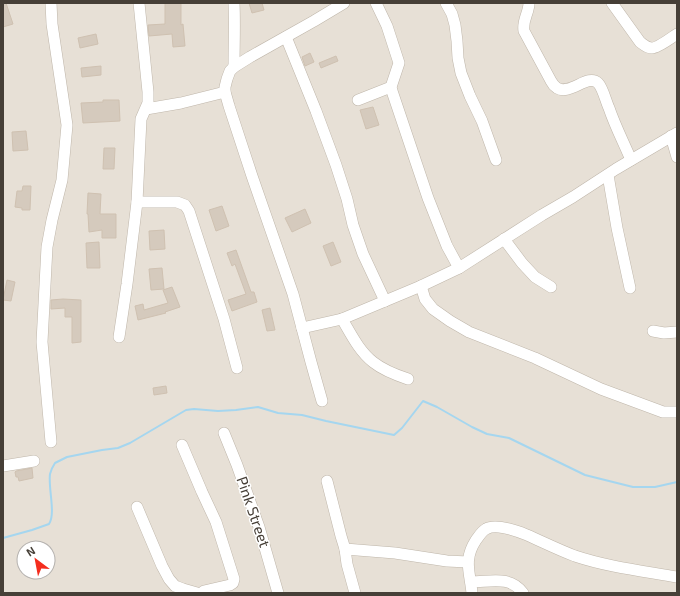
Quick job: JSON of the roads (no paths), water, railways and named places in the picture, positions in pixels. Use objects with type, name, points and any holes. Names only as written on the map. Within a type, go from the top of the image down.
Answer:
[{"type":"street","points":[[51,3],[52,24],[67,125],[62,180],[47,247],[42,342],[51,442]]},
{"type":"street","points":[[119,337],[137,202],[141,126],[143,114],[148,103],[143,34],[139,3]]},
{"type":"street","points":[[234,3],[234,67]]},
{"type":"street","points":[[322,401],[293,294],[225,92],[225,87],[230,72],[234,67],[344,3]]},
{"type":"street","points":[[376,3],[388,26],[399,63],[391,87],[428,198],[447,246],[459,268]]},
{"type":"street","points":[[446,3],[452,14],[461,73],[482,121],[496,160]]},
{"type":"street","points":[[528,3],[529,9],[524,20],[524,30],[550,81],[555,87],[561,90],[570,89],[587,81],[593,80],[598,83],[631,160]]},
{"type":"street","points":[[612,3],[640,42],[646,47],[652,48],[677,34]]},
{"type":"street","points":[[286,37],[336,165],[363,254],[385,301]]},
{"type":"street","points":[[358,100],[391,87]]},
{"type":"street","points":[[146,109],[225,92]]},
{"type":"street","points":[[302,328],[342,319],[421,286],[459,268],[674,134],[677,157]]},
{"type":"street","points":[[608,175],[630,288]]},
{"type":"street","points":[[137,202],[177,202],[185,205],[189,211],[224,319],[237,368]]},
{"type":"street","points":[[504,239],[522,263],[535,277],[551,287]]},
{"type":"street","points":[[421,286],[425,299],[433,309],[469,332],[535,358],[601,389],[663,412],[677,412]]},
{"type":"street","points":[[342,319],[361,350],[373,362],[392,373],[408,379]]},
{"type":"street","points":[[653,331],[664,333],[677,332]]},
{"type":"street","name":"Pink Street","points":[[224,433],[260,527],[278,593]]},
{"type":"street","points":[[182,445],[216,522],[234,578],[233,583],[230,585],[204,591],[202,593]]},
{"type":"street","points":[[3,466],[34,461]]},
{"type":"street","points":[[327,480],[355,593]]},
{"type":"street","points":[[137,507],[169,579],[175,586],[197,593]]},
{"type":"street","points":[[523,593],[520,588],[514,584],[503,581],[471,588],[468,572],[469,554],[474,542],[484,530],[490,527],[499,527],[518,531],[560,550],[593,561],[677,577]]},
{"type":"street","points":[[345,549],[395,553],[447,561],[468,562]]},
{"type":"waterway","points":[[3,538],[49,524],[52,514],[50,474],[55,463],[67,457],[118,448],[130,443],[186,410],[194,409],[218,411],[258,407],[278,413],[302,415],[394,435],[402,428],[423,401],[487,434],[509,438],[585,475],[633,487],[655,487],[677,482]]}]
